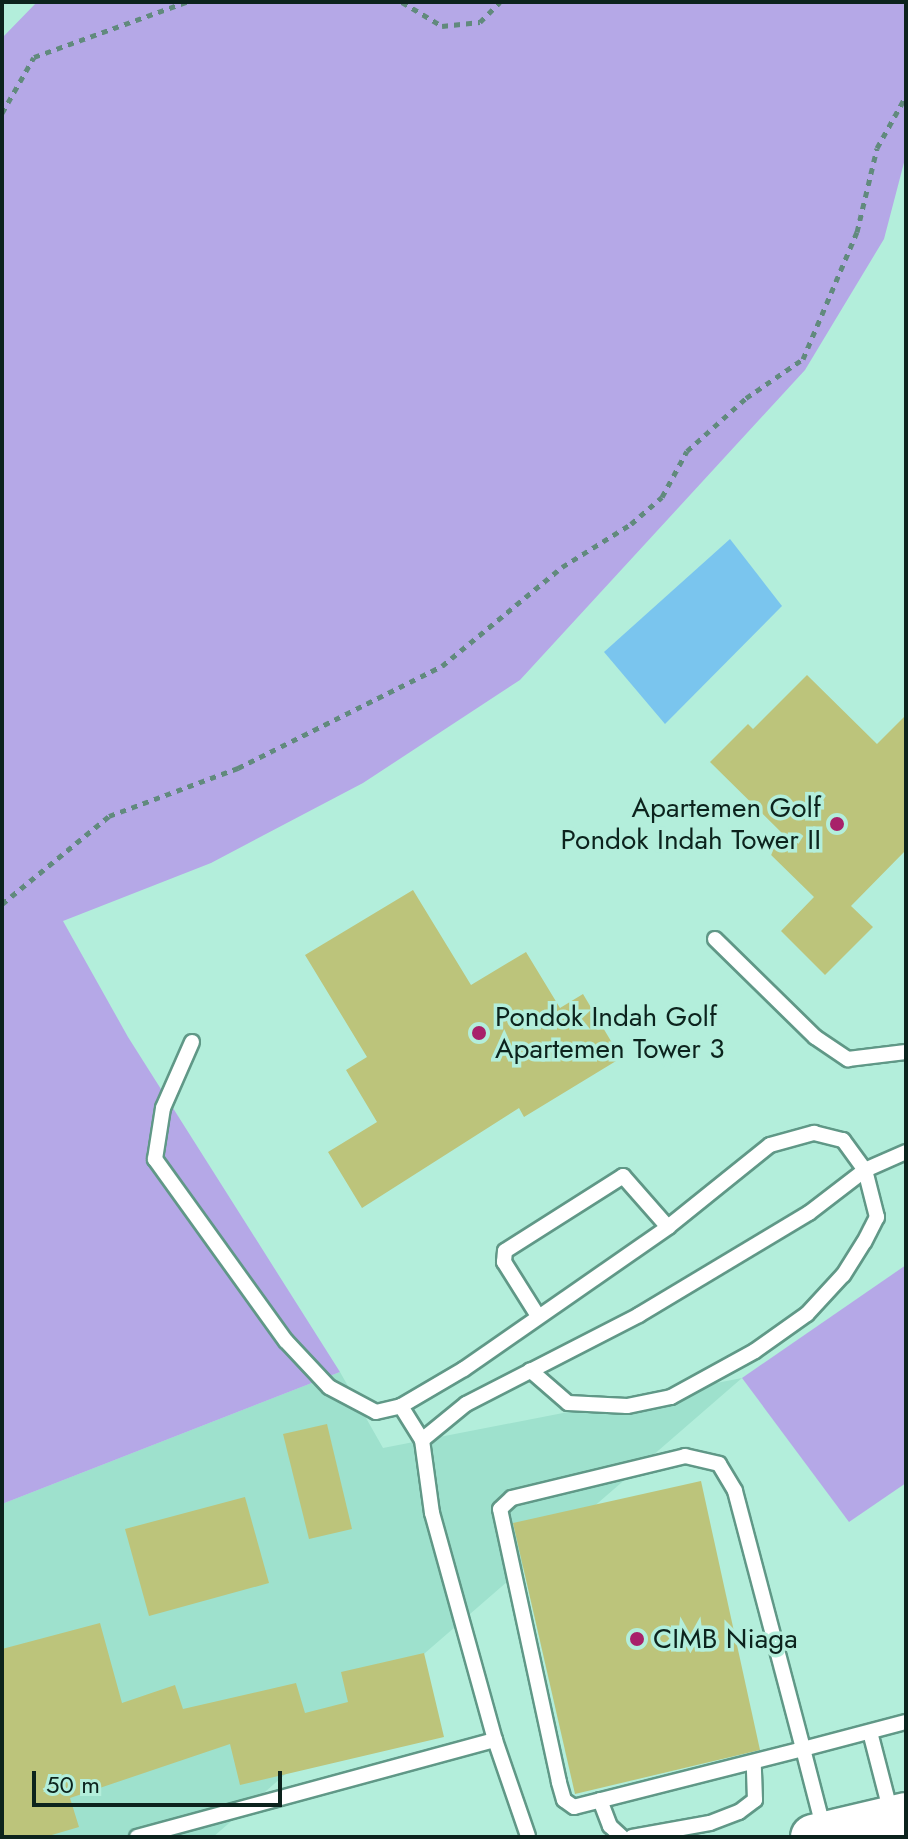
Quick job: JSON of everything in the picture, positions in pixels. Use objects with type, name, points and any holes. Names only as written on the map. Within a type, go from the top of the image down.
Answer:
[{"type":"highway","points":[[819,1836],[899,1816]]},
{"type":"lane","points":[[715,939],[815,1037],[848,1059],[906,1052]]},
{"type":"lane","points":[[192,1042],[163,1108],[155,1159],[286,1341],[329,1387],[376,1412],[401,1406],[538,1316],[668,1227],[770,1145],[814,1133],[843,1140],[865,1170],[877,1217],[850,1264],[807,1314],[755,1351],[671,1397],[627,1406],[568,1403],[530,1370]]},
{"type":"lane","points":[[422,1440],[466,1404],[652,1307],[809,1213],[865,1170],[906,1152]]},
{"type":"lane","points":[[538,1316],[504,1262],[505,1251],[623,1176],[668,1227]]},
{"type":"lane","points":[[401,1406],[422,1440],[432,1513],[495,1740],[528,1837],[545,1837]]},
{"type":"lane","points":[[819,1836],[803,1749],[735,1491],[719,1464],[685,1456],[512,1498],[500,1509],[502,1530],[564,1800],[574,1807],[754,1763],[803,1749],[906,1722]]},
{"type":"lane","points":[[870,1732],[899,1816]]},
{"type":"lane","points":[[137,1837],[495,1740]]},
{"type":"lane","points":[[632,1837],[710,1823],[739,1812],[755,1800],[754,1763]]},
{"type":"lane","points":[[600,1800],[610,1826],[622,1837]]},
{"type":"path","points":[[2,113],[34,57],[186,2]]},
{"type":"path","points":[[402,2],[442,26],[480,22],[500,2]]},
{"type":"path","points":[[2,904],[109,816],[238,768],[442,666],[562,567],[631,524],[662,497],[687,451],[746,398],[803,359],[857,232],[877,148],[906,96]]},
{"type":"shaded area","points":[[37,2],[906,2],[906,155],[884,239],[805,370],[520,680],[363,783],[211,863],[63,921],[128,1037],[340,1372],[2,1504],[2,38]]},
{"type":"shaded area","points":[[906,1265],[906,1483],[849,1522],[742,1378]]},
{"type":"shaded area","points":[[340,1372],[383,1448],[742,1378],[213,1837],[2,1837],[2,1504]]},
{"type":"water","points":[[730,539],[782,606],[665,724],[604,652]]},
{"type":"building","name":"Apartemen Golf Pondok Indah Tower II","points":[[807,675],[877,744],[906,715],[906,850],[851,906],[873,927],[825,975],[781,931],[814,897],[768,852],[785,836],[710,762],[748,724],[753,729]]},
{"type":"building","name":"Pondok Indah Golf Apartemen Tower 3","points":[[413,890],[471,985],[526,952],[560,1008],[583,994],[621,1058],[524,1117],[519,1108],[362,1208],[328,1152],[377,1122],[346,1070],[367,1057],[305,955]]},
{"type":"building","points":[[327,1424],[352,1529],[309,1539],[283,1434]]},
{"type":"building","name":"CIMB Niaga","points":[[701,1481],[760,1750],[575,1794],[513,1523]]},
{"type":"building","points":[[245,1497],[269,1583],[149,1616],[125,1529]]},
{"type":"building","points":[[100,1623],[122,1703],[175,1685],[183,1709],[296,1683],[305,1713],[348,1702],[341,1672],[424,1653],[444,1737],[240,1785],[230,1744],[70,1798],[79,1827],[45,1837],[2,1837],[2,1649]]},
{"type":"place","name":"Apartemen Golf Pondok Indah Tower II","points":[[837,824]]},
{"type":"place","name":"Pondok Indah Golf Apartemen Tower 3","points":[[479,1033]]},
{"type":"place","name":"CIMB Niaga","points":[[637,1639]]}]
